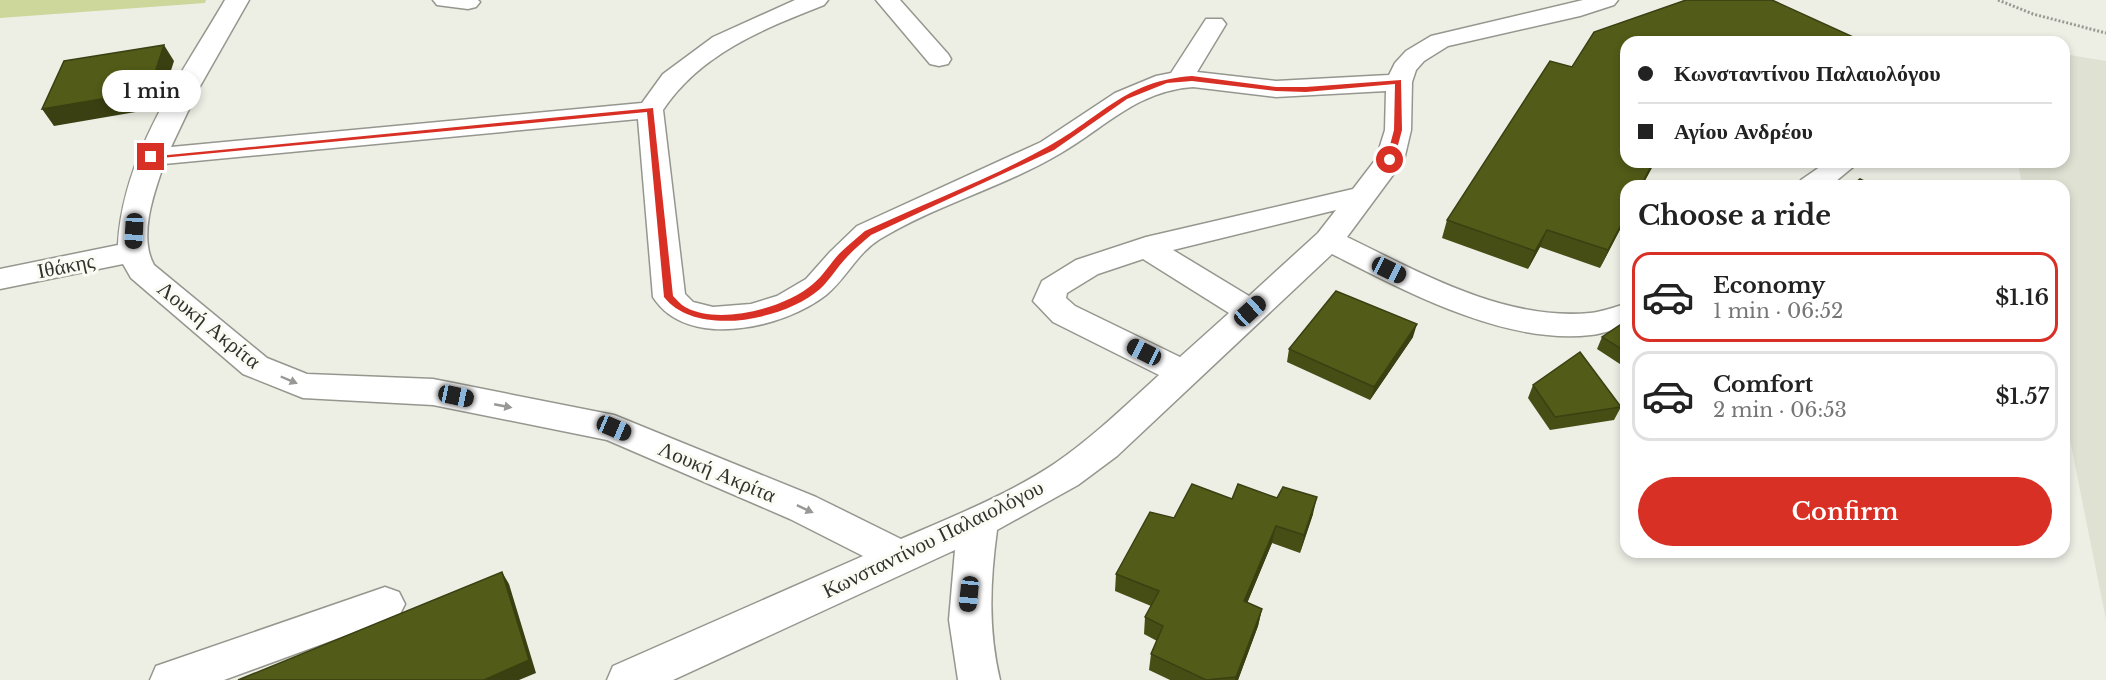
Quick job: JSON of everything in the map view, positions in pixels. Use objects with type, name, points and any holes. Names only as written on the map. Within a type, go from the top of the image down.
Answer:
[{"type":"street","points":[[133,252],[135,209],[151,157],[237,0]]},
{"type":"street","points":[[445,0],[468,2]]},
{"type":"street","points":[[816,0],[769,18],[706,52],[670,80],[650,110],[669,297],[682,310],[702,317],[735,317],[766,312],[792,302],[817,286],[844,254],[868,233],[1051,148],[1124,98],[1166,81],[1180,79],[1306,89],[1399,82]]},
{"type":"street","points":[[888,0],[939,59]]},
{"type":"street","name":"Κωνσταντίνου Παλαιολόγου","points":[[628,680],[979,522],[1065,475],[1104,446],[1329,240],[1390,160],[1395,149],[1399,82],[1404,68],[1415,56],[1440,41],[1572,11],[1606,0]]},
{"type":"street","points":[[1180,79],[1214,24]]},
{"type":"street","points":[[151,157],[650,110]]},
{"type":"street","points":[[1820,180],[1836,168]]},
{"type":"street","points":[[1184,373],[1064,314],[1049,301],[1053,288],[1087,267],[1146,247],[1363,195]]},
{"type":"street","points":[[1329,240],[1430,290],[1530,322],[1600,325],[1620,317]]},
{"type":"street","points":[[1146,247],[1250,311]]},
{"type":"street","name":"Ιθάκης","points":[[0,279],[133,252]]},
{"type":"street","name":"Λουκή Ακρίτα","points":[[133,252],[142,271],[255,366],[303,386],[433,392],[614,428],[804,508],[902,558]]},
{"type":"street","points":[[979,522],[967,613],[971,652],[979,680]]},
{"type":"street","points":[[171,680],[385,604]]},
{"type":"path","points":[[1998,0],[2033,14],[2106,33]]},
{"type":"shaded area","points":[[2070,55],[2106,61],[2106,620],[2070,440],[2070,180],[2021,180],[2019,168],[2070,168]]},
{"type":"green space","points":[[0,0],[206,0],[205,3],[0,18]]},
{"type":"building","points":[[1686,0],[1772,0],[1851,36],[1620,36],[1620,168],[1650,168],[1644,180],[1620,180],[1620,227],[1608,250],[1547,230],[1535,251],[1447,220],[1550,61],[1572,67],[1594,32]]},
{"type":"building","points":[[164,45],[149,91],[42,109],[64,61]]},
{"type":"building","points":[[1336,291],[1417,324],[1374,387],[1289,349]]},
{"type":"building","points":[[1620,325],[1620,348],[1602,337]]},
{"type":"building","points":[[1580,352],[1620,407],[1555,417],[1533,385]]},
{"type":"building","points":[[1192,484],[1232,499],[1238,484],[1277,498],[1283,487],[1317,497],[1304,535],[1276,526],[1244,601],[1262,609],[1236,677],[1206,680],[1151,654],[1163,626],[1145,617],[1159,591],[1116,574],[1150,512],[1174,518]]},
{"type":"building","points":[[502,572],[529,660],[484,680],[238,680]]},
{"type":"route","points":[[151,157],[650,110],[669,297],[682,310],[702,317],[735,317],[766,312],[792,302],[817,286],[844,254],[868,233],[1051,148],[1124,98],[1166,81],[1192,79],[1276,89],[1343,87],[1399,82],[1398,130],[1395,149],[1390,160]]}]
